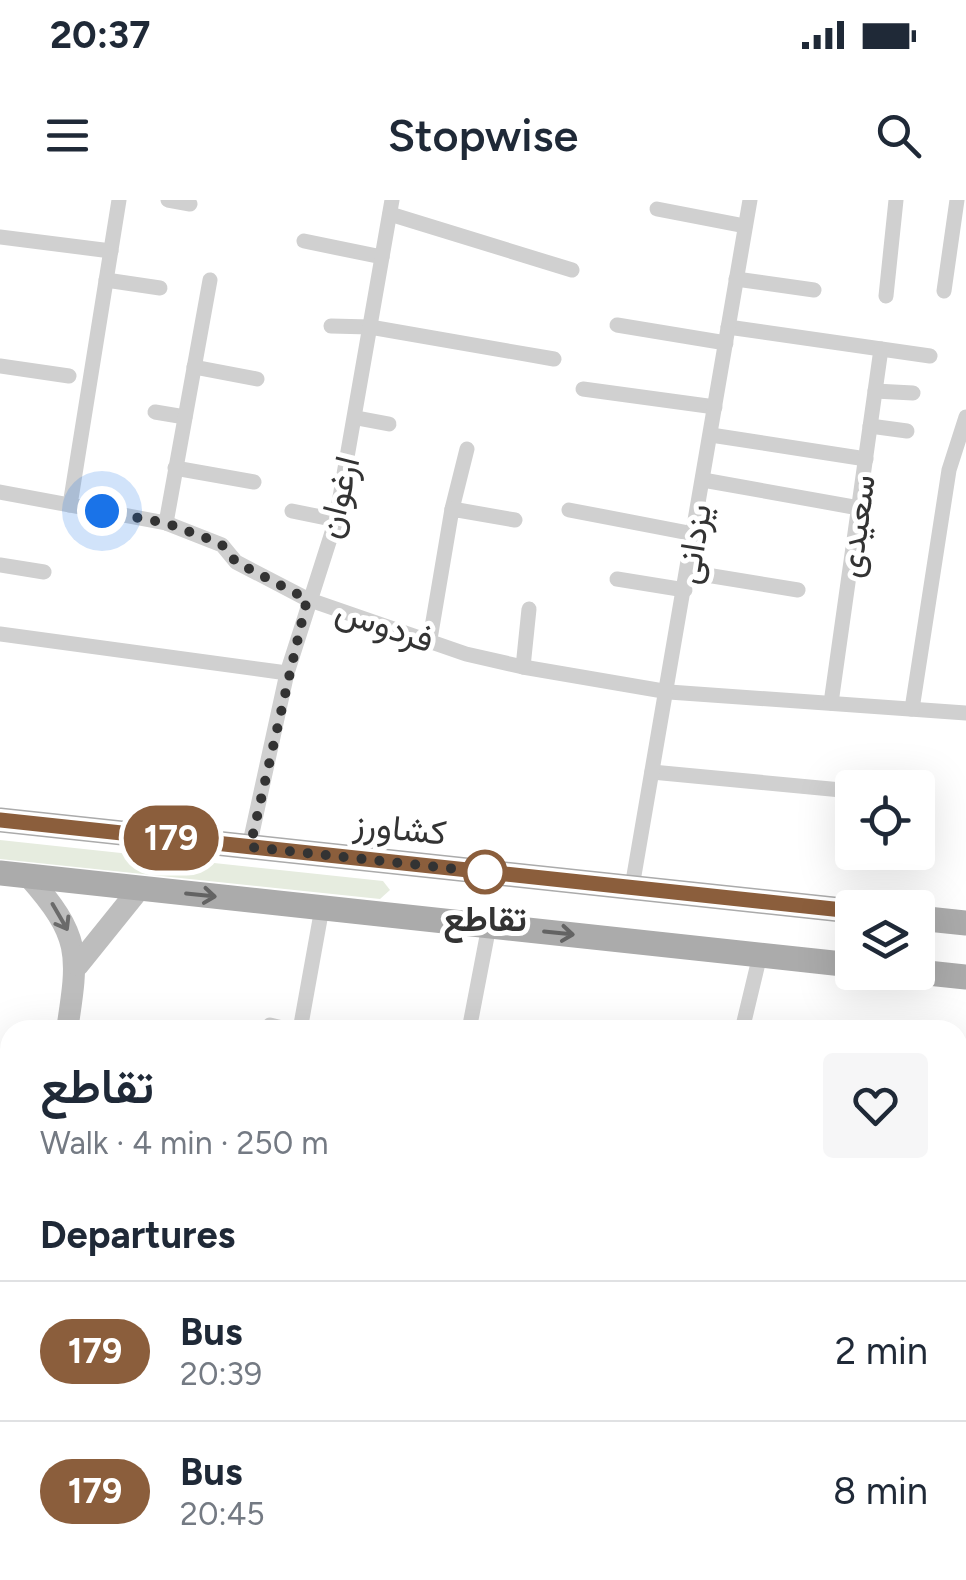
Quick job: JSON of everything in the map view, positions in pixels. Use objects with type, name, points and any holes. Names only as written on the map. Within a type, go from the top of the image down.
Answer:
[{"type":"main road","name":"کشاورز","points":[[0,820],[835,909]]},
{"type":"main road","points":[[0,873],[835,962]]},
{"type":"main road","points":[[28,876],[64,922],[78,965],[69,1020]]},
{"type":"main road","points":[[78,965],[140,888]]},
{"type":"main road","points":[[935,920],[966,923]]},
{"type":"main road","points":[[935,974],[966,977]]},
{"type":"street","points":[[70,505],[119,200]]},
{"type":"street","points":[[168,200],[190,204]]},
{"type":"street","name":"یزدانی","points":[[632,888],[750,200]]},
{"type":"street","points":[[886,296],[896,200]]},
{"type":"street","points":[[944,291],[956,200]]},
{"type":"street","points":[[391,207],[572,270]]},
{"type":"street","name":"ارغوان","points":[[250,847],[287,673],[307,599],[336,520],[357,418],[391,207]]},
{"type":"street","points":[[656,209],[745,226]]},
{"type":"street","points":[[0,237],[111,251]]},
{"type":"street","points":[[304,241],[382,257]]},
{"type":"street","points":[[106,280],[160,288]]},
{"type":"street","points":[[166,523],[210,280]]},
{"type":"street","points":[[736,280],[814,290]]},
{"type":"street","points":[[617,324],[930,356]]},
{"type":"street","points":[[332,326],[370,328],[554,359]]},
{"type":"street","name":"سعیدی","points":[[831,703],[881,350]]},
{"type":"street","points":[[0,366],[69,376]]},
{"type":"street","points":[[194,367],[256,379]]},
{"type":"street","points":[[582,389],[715,407]]},
{"type":"street","points":[[875,391],[913,393]]},
{"type":"street","points":[[154,412],[185,417]]},
{"type":"street","points":[[357,418],[389,424]]},
{"type":"street","points":[[912,709],[949,470],[966,418]]},
{"type":"street","points":[[870,426],[907,431]]},
{"type":"street","points":[[710,434],[866,459]]},
{"type":"street","points":[[430,639],[452,509],[467,449]]},
{"type":"street","points":[[175,468],[254,482]]},
{"type":"street","points":[[949,470],[966,473]]},
{"type":"street","points":[[703,480],[859,508]]},
{"type":"street","name":"فردوس","points":[[0,492],[166,523],[222,545],[236,562],[307,599],[523,667],[668,692],[966,714]]},
{"type":"street","points":[[452,509],[515,520]]},
{"type":"street","points":[[569,510],[694,534]]},
{"type":"street","points":[[292,511],[336,520]]},
{"type":"street","points":[[0,565],[44,572]]},
{"type":"street","points":[[688,572],[798,590]]},
{"type":"street","points":[[617,579],[686,590]]},
{"type":"street","points":[[523,667],[529,608]]},
{"type":"street","points":[[0,634],[287,673]]},
{"type":"street","points":[[652,772],[835,789]]},
{"type":"street","points":[[302,1020],[322,908]]},
{"type":"street","points":[[472,1020],[489,926]]},
{"type":"street","points":[[744,1020],[760,955]]},
{"type":"shaded area","points":[[0,840],[383,881],[390,890],[380,899],[0,859]]},
{"type":"bus line","name":"179","points":[[0,820],[835,909]]},
{"type":"place","name":"تقاطع","points":[[485,872]]},
{"type":"route","points":[[102,511],[166,523],[209,539],[222,545],[236,562],[307,599],[250,847],[485,872]]}]
